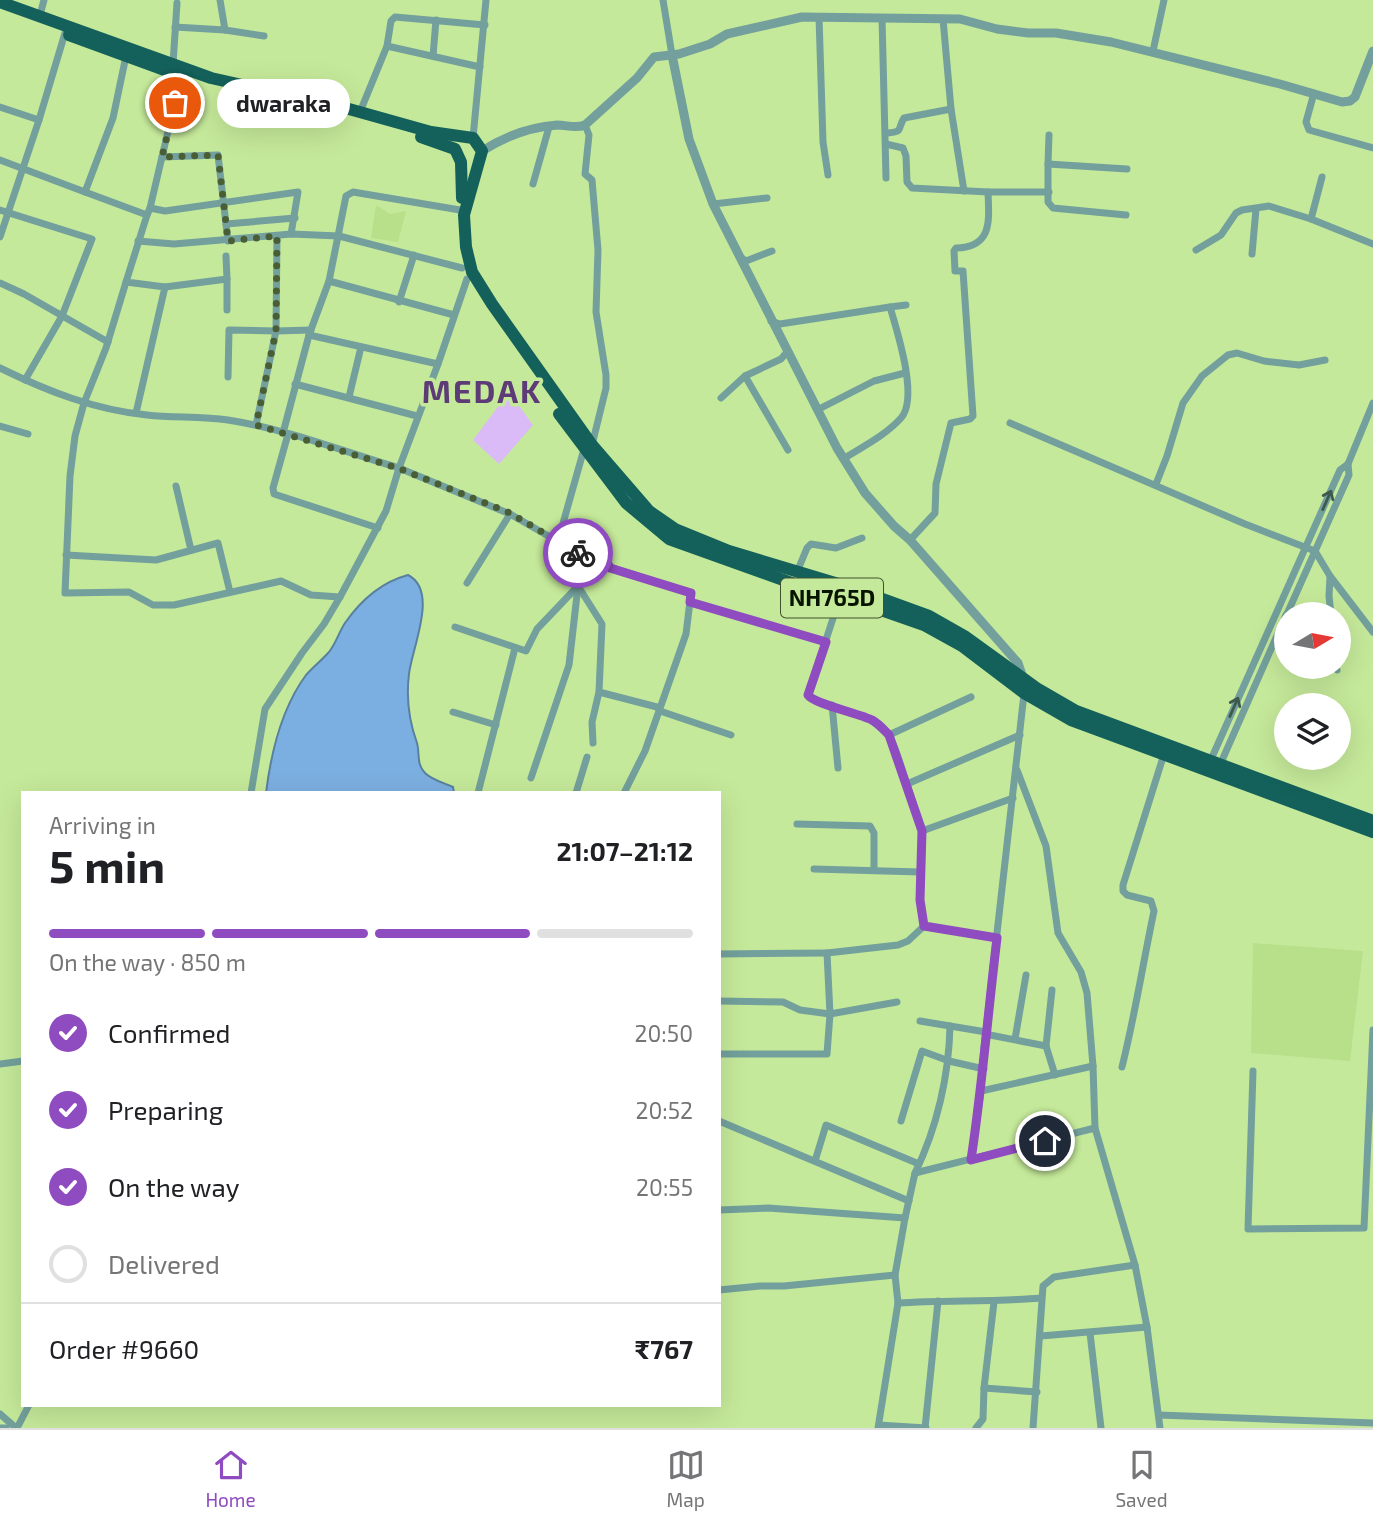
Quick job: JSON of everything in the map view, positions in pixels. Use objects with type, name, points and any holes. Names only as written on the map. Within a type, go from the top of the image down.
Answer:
[{"type":"highway","points":[[0,2],[211,78],[360,112],[431,132],[473,138],[482,151]]},
{"type":"highway","name":"NH765D","points":[[0,10],[208,86],[346,117],[441,142],[455,149],[461,162],[463,192],[458,240],[465,273],[476,295],[588,447],[649,511],[669,526],[729,551],[929,616],[966,637],[1023,678],[1076,711],[1373,832]]},
{"type":"highway","name":"NH765D","points":[[482,151],[464,215],[468,261],[492,304],[626,503],[669,539],[839,600],[884,611],[924,625],[962,646],[1024,693],[1071,720],[1164,754],[1213,767],[1373,821]]},
{"type":"street","points":[[40,15],[44,0]]},
{"type":"street","points":[[220,0],[225,30]]},
{"type":"street","points":[[473,138],[486,0]]},
{"type":"street","points":[[663,0],[689,139],[713,204],[817,410],[865,494],[910,540],[1018,663],[1023,678],[1017,769],[984,1069],[971,1160]]},
{"type":"street","points":[[1153,51],[1164,0]]},
{"type":"street","points":[[173,64],[177,4]]},
{"type":"street","points":[[360,112],[387,46],[391,22],[395,17],[485,25]]},
{"type":"street","points":[[482,151],[499,140],[520,132],[556,125],[577,128],[585,125],[637,78],[654,57],[672,55],[710,44],[727,34],[802,17],[960,19],[997,29],[1056,33],[1153,51],[1342,102],[1355,97],[1373,51]]},
{"type":"street","points":[[819,17],[822,142],[828,176]]},
{"type":"street","points":[[882,18],[886,178]]},
{"type":"street","points":[[943,19],[951,109],[964,191]]},
{"type":"street","points":[[433,56],[436,20]]},
{"type":"street","points":[[175,27],[264,36]]},
{"type":"street","points":[[0,237],[65,33]]},
{"type":"street","points":[[387,46],[480,67]]},
{"type":"street","points":[[85,191],[113,118],[126,56]]},
{"type":"street","points":[[181,76],[148,212],[108,342],[84,403],[75,436],[65,555],[65,593],[129,592],[153,605],[174,605],[281,581],[311,595],[340,597]]},
{"type":"street","points":[[1314,93],[1306,122],[1309,130],[1373,148]]},
{"type":"street","points":[[0,107],[39,120]]},
{"type":"street","points":[[887,134],[901,129],[904,118],[951,109]]},
{"type":"street","points":[[558,541],[606,388],[596,312],[597,227],[593,182],[585,174],[589,139],[585,125]]},
{"type":"street","points":[[533,184],[549,127]]},
{"type":"street","points":[[1049,135],[1048,202],[1053,208],[1126,215]]},
{"type":"street","points":[[886,144],[903,148],[909,186],[988,192],[1049,191]]},
{"type":"street","points":[[162,157],[218,155],[228,241]]},
{"type":"street","points":[[0,160],[148,212],[299,192],[291,233]]},
{"type":"street","points":[[1048,164],[1128,169]]},
{"type":"street","points":[[1311,219],[1322,177]]},
{"type":"street","points":[[378,528],[274,494],[273,488],[295,384],[328,281],[346,196],[353,192],[460,210]]},
{"type":"street","points":[[910,540],[935,513],[936,484],[951,423],[973,416],[963,271],[955,271],[954,251],[956,248],[980,243],[983,238],[989,224],[988,192]]},
{"type":"street","points":[[713,204],[767,198]]},
{"type":"street","points":[[1196,250],[1221,235],[1242,210],[1277,207],[1373,244]]},
{"type":"street","points":[[1252,254],[1256,209]]},
{"type":"street","points":[[0,211],[92,239],[62,316],[25,380]]},
{"type":"street","points":[[226,223],[295,218]]},
{"type":"street","points":[[138,241],[174,244],[291,233],[339,236],[414,255],[465,273],[438,365],[398,468],[386,511],[324,624],[265,709],[251,791]]},
{"type":"street","points":[[256,425],[276,331],[277,236]]},
{"type":"street","points":[[738,256],[747,261],[772,251]]},
{"type":"street","points":[[399,302],[414,255]]},
{"type":"street","points":[[226,256],[226,310]]},
{"type":"street","points":[[126,282],[165,287],[227,279]]},
{"type":"street","points":[[328,281],[454,315]]},
{"type":"street","points":[[0,283],[108,342]]},
{"type":"street","points":[[135,413],[165,287]]},
{"type":"street","points":[[770,321],[780,324],[906,305]]},
{"type":"street","points":[[844,459],[903,416],[909,402],[890,307]]},
{"type":"street","points":[[228,377],[229,330],[310,332],[438,365]]},
{"type":"street","points":[[349,397],[361,347]]},
{"type":"street","points":[[721,398],[746,376],[781,359],[787,352]]},
{"type":"street","points":[[1156,484],[1183,403],[1202,376],[1228,355],[1237,353],[1264,361],[1299,365],[1325,360]]},
{"type":"street","points":[[0,368],[84,403],[135,413],[222,419],[256,425],[398,468],[510,513],[592,561],[691,593],[686,634],[643,756],[625,791]]},
{"type":"street","points":[[817,410],[874,381],[905,373]]},
{"type":"street","points":[[746,376],[788,450]]},
{"type":"street","points":[[295,384],[417,416]]},
{"type":"street","points":[[1292,602],[1349,475],[1348,464],[1373,403]]},
{"type":"street","points":[[1010,423],[1245,524],[1315,551],[1330,576],[1373,632]]},
{"type":"street","points":[[0,426],[28,434]]},
{"type":"street","points":[[1213,767],[1340,470],[1348,464]]},
{"type":"street","points":[[176,486],[191,550]]},
{"type":"street","points":[[467,583],[510,513]]},
{"type":"street","points":[[797,572],[811,544],[836,548],[862,538]]},
{"type":"street","points":[[65,555],[156,560],[218,543],[230,592]]},
{"type":"street","points":[[455,627],[526,651],[537,629],[578,586],[592,561]]},
{"type":"street","points":[[1330,576],[1330,602]]},
{"type":"street","points":[[578,586],[590,601],[602,624],[599,692],[592,723],[593,743]]},
{"type":"street","points":[[531,778],[569,665],[578,586]]},
{"type":"street","points":[[839,600],[808,695],[815,702],[832,705],[870,719],[889,735],[922,831],[920,900],[924,926]]},
{"type":"street","points":[[690,602],[826,642]]},
{"type":"street","points":[[1213,767],[1274,640]]},
{"type":"street","points":[[479,791],[515,648]]},
{"type":"street","points":[[599,692],[657,707],[660,711],[731,734]]},
{"type":"street","points":[[889,735],[971,697]]},
{"type":"street","points":[[832,705],[838,768]]},
{"type":"street","points":[[453,712],[496,725]]},
{"type":"street","points":[[907,784],[1020,735]]},
{"type":"street","points":[[1122,1067],[1154,911],[1151,901],[1127,895],[1123,891],[1124,878],[1164,754]]},
{"type":"street","points":[[577,791],[587,757]]},
{"type":"street","points":[[1017,769],[1046,846],[1058,933],[1084,982],[1093,1066],[1095,1128],[1135,1265],[1147,1327],[1160,1428]]},
{"type":"street","points":[[922,831],[1013,798]]},
{"type":"street","points":[[797,824],[870,826],[874,833],[874,869]]},
{"type":"street","points":[[814,869],[920,872]]},
{"type":"street","points":[[924,926],[997,938]]},
{"type":"street","points":[[721,954],[827,953],[898,945],[908,941],[924,926]]},
{"type":"street","points":[[721,1055],[827,1054],[830,1014],[827,953]]},
{"type":"street","points":[[1015,1039],[1026,975]]},
{"type":"street","points":[[1052,990],[1046,1046],[1055,1075]]},
{"type":"street","points":[[721,1001],[783,1002],[800,1010],[830,1014],[897,1002]]},
{"type":"street","points":[[920,1021],[1046,1046]]},
{"type":"street","points":[[938,1301],[926,1428],[879,1426],[898,1303],[895,1275],[905,1218],[915,1173],[932,1127],[949,1061],[950,1026]]},
{"type":"street","points":[[1364,1228],[1373,1030]]},
{"type":"street","points":[[901,1121],[922,1051],[984,1069]]},
{"type":"street","points":[[0,1064],[21,1061]]},
{"type":"street","points":[[981,1091],[1093,1066]]},
{"type":"street","points":[[1253,1071],[1248,1229],[1373,1229]]},
{"type":"street","points":[[721,1122],[909,1201]]},
{"type":"street","points":[[816,1161],[826,1125],[919,1164]]},
{"type":"street","points":[[915,1173],[1095,1128]]},
{"type":"street","points":[[721,1210],[768,1208],[905,1218]]},
{"type":"street","points":[[1032,1428],[1037,1392],[1043,1286],[1054,1277],[1135,1265]]},
{"type":"street","points":[[721,1290],[895,1275]]},
{"type":"street","points":[[898,1303],[994,1302],[1041,1298]]},
{"type":"street","points":[[976,1428],[983,1419],[994,1302]]},
{"type":"street","points":[[1041,1336],[1147,1327]]},
{"type":"street","points":[[1090,1333],[1101,1428]]},
{"type":"street","points":[[984,1388],[1037,1392]]},
{"type":"street","points":[[0,1414],[17,1428],[28,1407]]},
{"type":"street","points":[[1160,1415],[1373,1423]]},
{"type":"street","points":[[0,1428],[6,1428]]},
{"type":"shaded area","points":[[376,205],[390,214],[406,211],[398,242],[371,238]]},
{"type":"shaded area","points":[[509,392],[533,425],[499,464],[473,440]]},
{"type":"shaded area","points":[[1253,943],[1363,951],[1350,1061],[1251,1053]]},
{"type":"water","points":[[408,575],[417,583],[422,593],[423,606],[409,674],[408,692],[419,762],[425,773],[453,787],[454,791],[266,791],[278,731],[297,688],[329,652],[345,623],[358,607],[381,587]]},
{"type":"way so far","points":[[175,103],[162,157],[218,155],[228,241],[277,236],[276,331],[256,425],[398,468],[510,513],[578,553]]},
{"type":"place","name":"dwaraka","points":[[175,103]]},
{"type":"district","name":"MEDAK","points":[[482,392]]},
{"type":"route","points":[[578,553],[592,561],[608,564],[610,568],[627,571],[691,593],[690,602],[826,642],[808,695],[815,702],[832,705],[870,719],[889,735],[922,831],[920,900],[924,926],[997,938],[984,1069],[971,1160],[1045,1141]]}]
